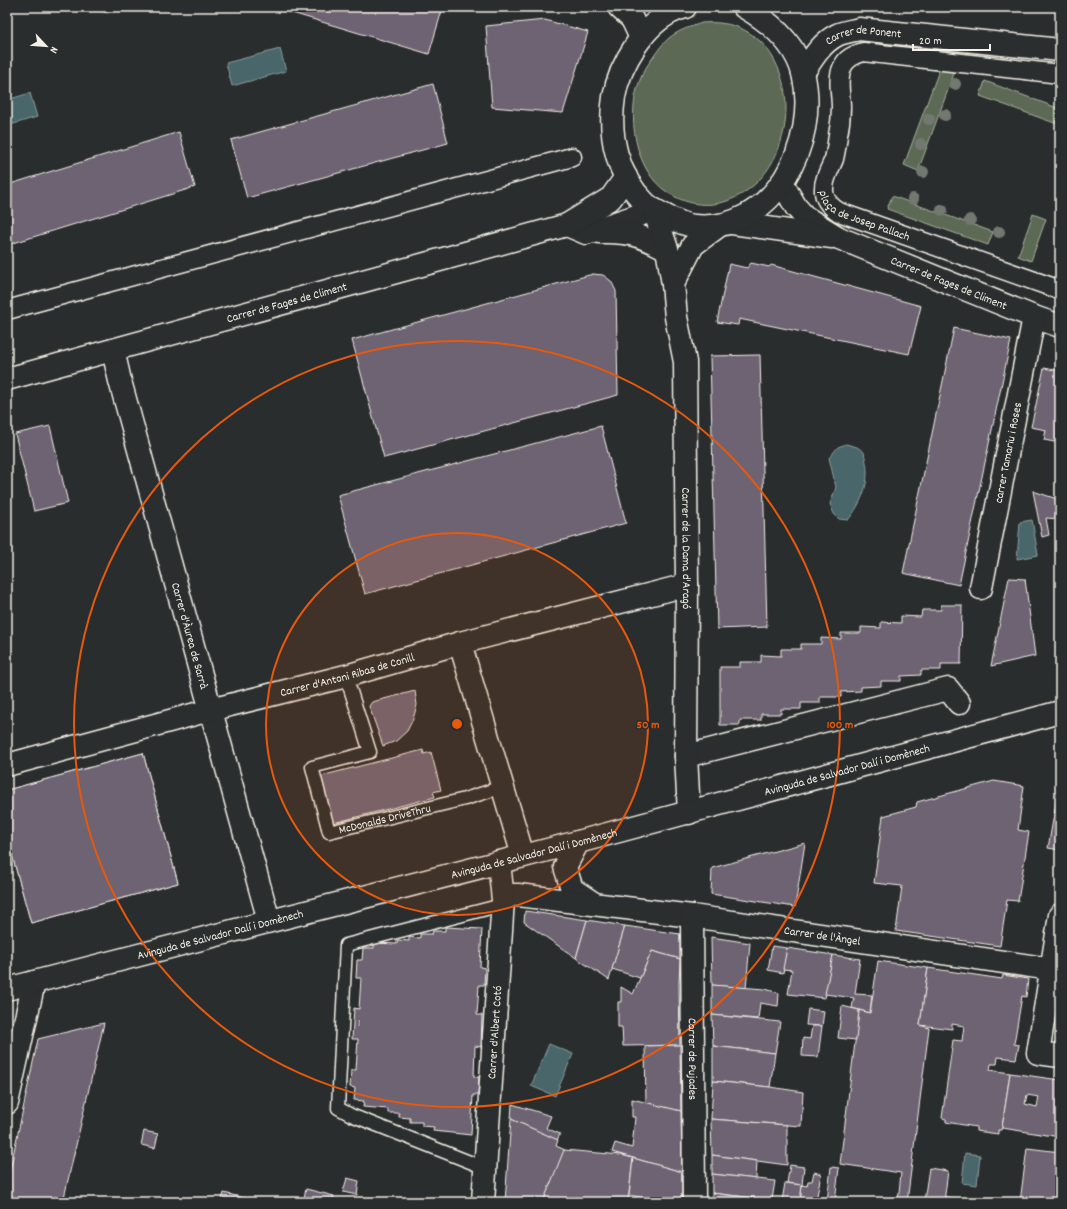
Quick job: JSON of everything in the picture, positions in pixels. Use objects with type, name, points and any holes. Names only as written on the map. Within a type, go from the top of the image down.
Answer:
[{"type":"street","points":[[619,7],[632,19],[641,38]]},
{"type":"street","points":[[654,210],[646,204],[633,189],[621,166],[613,134],[614,96],[621,72],[641,38],[657,22],[680,7]]},
{"type":"street","points":[[673,284],[694,245],[726,224],[760,206],[771,198],[794,162],[800,147],[805,124],[806,98],[802,73],[788,42],[761,16],[744,7]]},
{"type":"street","name":"Carrer de Ponent","points":[[802,73],[818,51],[828,41],[838,34],[859,30],[1060,50]]},
{"type":"street","name":"plaça de Josep Pallach","points":[[1060,74],[863,52],[854,54],[842,67],[840,76],[841,109],[838,135],[834,158],[824,184],[824,192],[826,200],[832,208],[839,212],[1060,290]]},
{"type":"street","points":[[7,310],[572,157]]},
{"type":"street","name":"Carrer de Fages de Climent","points":[[577,229],[611,198],[626,177]]},
{"type":"street","name":"Carrer de Fages de Climent","points":[[782,183],[796,206],[805,216],[839,238],[1034,317],[1060,326]]},
{"type":"street","name":"Carrer de Fages de Climent","points":[[7,379],[113,350],[654,210],[679,222],[692,226],[726,224],[839,238]]},
{"type":"street","name":"Carrer de la Dama d'Aragó","points":[[654,210],[667,249],[673,284],[676,317],[685,362],[687,585],[686,756],[689,812]]},
{"type":"street","name":"Carrer de Fages de Climent","points":[[577,229],[628,233],[642,236],[667,249]]},
{"type":"street","name":"carrer Tamariu i Roses","points":[[981,588],[1034,317]]},
{"type":"street","name":"Carrer d'Àurea de Sarrà","points":[[113,350],[120,381],[269,921]]},
{"type":"street","name":"Carrer d'Antoni Ribas de Conill","points":[[7,765],[210,710],[346,676],[460,643],[687,585]]},
{"type":"street","points":[[460,643],[523,856]]},
{"type":"street","points":[[686,756],[948,688],[959,703]]},
{"type":"street","name":"Avinguda de Salvador Dalí i Domènech","points":[[7,989],[578,842],[1060,712]]},
{"type":"street","name":"Carrer de l'Àngel","points":[[578,842],[565,867],[572,889],[593,903]]},
{"type":"street","name":"Carrer d'Albert Cotó","points":[[484,1202],[503,900],[499,862]]},
{"type":"street","name":"Carrer de l'Àngel","points":[[503,900],[518,895],[593,903],[692,916],[1051,969]]},
{"type":"street","points":[[1060,914],[1038,1053],[1060,1056]]},
{"type":"street","name":"Carrer de Pujades","points":[[692,916],[694,1202]]},
{"type":"street","points":[[7,1103],[15,1038],[34,982]]},
{"type":"lane","name":"McDonalds DriveThru","points":[[346,676],[370,752],[312,767],[329,832],[465,799],[502,787]]},
{"type":"lane","points":[[485,1168],[351,1115],[338,1108],[346,945],[503,900]]},
{"type":"green space","points":[[702,23],[736,27],[761,42],[778,67],[785,97],[784,128],[774,159],[755,184],[727,201],[712,204],[696,204],[688,202],[667,192],[656,182],[647,170],[640,156],[634,125],[636,94],[641,77],[648,64],[669,38],[689,27]]},
{"type":"green space","points":[[941,65],[955,71],[918,171],[904,165]]},
{"type":"green space","points":[[985,81],[1060,109],[1060,125],[980,96]]},
{"type":"green space","points":[[892,196],[993,232],[988,245],[887,209]]},
{"type":"green space","points":[[1033,214],[1046,219],[1031,261],[1018,256]]},
{"type":"water","points":[[85,7],[110,7],[108,13]]},
{"type":"water","points":[[280,49],[286,71],[232,86],[226,63]]},
{"type":"water","points":[[30,93],[37,117],[7,126],[7,100]]},
{"type":"water","points":[[846,444],[857,447],[864,452],[867,471],[866,484],[862,497],[848,520],[839,519],[834,514],[830,504],[836,487],[829,458],[838,447]]},
{"type":"water","points":[[1032,520],[1038,555],[1017,559],[1020,522]]},
{"type":"water","points":[[549,1044],[573,1054],[555,1096],[531,1086]]},
{"type":"water","points":[[965,1153],[980,1155],[977,1185],[962,1183]]},
{"type":"building","points":[[272,7],[443,7],[429,54]]},
{"type":"building","points":[[545,20],[588,32],[563,113],[492,107],[486,26]]},
{"type":"building","points":[[433,84],[448,143],[247,198],[231,140]]},
{"type":"building","points":[[179,132],[195,187],[7,245],[7,185]]},
{"type":"building","points":[[751,263],[769,267],[771,265],[921,306],[909,354],[739,319],[738,325],[717,322],[729,264],[747,268]]},
{"type":"building","points":[[593,274],[603,275],[611,281],[616,291],[618,395],[384,458],[352,340]]},
{"type":"building","points":[[954,328],[1011,340],[959,585],[903,573]]},
{"type":"building","points":[[760,355],[767,627],[717,629],[710,356]]},
{"type":"building","points":[[1044,368],[1060,371],[1060,443],[1044,440],[1046,430],[1031,427]]},
{"type":"building","points":[[50,426],[68,503],[34,511],[15,434]]},
{"type":"building","points":[[601,426],[626,523],[365,594],[338,495]]},
{"type":"building","points":[[1033,491],[1060,500],[1060,519],[1046,518],[1049,535],[1042,537]]},
{"type":"building","points":[[1009,578],[1025,579],[1035,656],[991,666]]},
{"type":"building","points":[[941,605],[962,605],[961,664],[941,664],[941,670],[921,670],[921,675],[901,676],[901,681],[881,681],[881,686],[861,687],[861,691],[841,692],[841,697],[820,697],[820,703],[801,703],[801,709],[781,709],[781,714],[761,714],[761,720],[740,720],[740,725],[720,725],[720,667],[740,667],[740,662],[761,662],[761,655],[781,656],[781,649],[801,649],[801,644],[821,644],[821,638],[841,639],[841,633],[861,633],[861,627],[881,628],[881,622],[901,623],[901,616],[921,617],[922,610],[941,610]]},
{"type":"building","points":[[415,691],[417,705],[413,719],[407,731],[396,741],[383,746],[369,706],[372,702]]},
{"type":"building","points":[[423,750],[424,754],[431,752],[441,790],[433,792],[435,797],[333,823],[321,776]]},
{"type":"building","points":[[143,753],[178,883],[31,923],[7,837],[7,790]],"holes":[[[115,800],[117,804],[114,805],[128,853],[130,852],[131,856],[124,858],[123,855],[64,871],[65,874],[58,876],[57,872],[59,872],[46,824],[43,824],[42,820],[49,818],[50,821],[109,805],[108,802]]]},
{"type":"building","points":[[143,753],[178,883],[31,923],[7,837],[7,790]]},
{"type":"building","points":[[994,781],[1024,786],[1018,830],[1029,832],[1018,901],[1007,900],[1000,946],[896,931],[902,886],[874,883],[883,816],[916,807],[917,802]]},
{"type":"building","points":[[1058,792],[1060,792],[1060,850],[1048,848]]},
{"type":"building","points":[[805,843],[795,907],[711,894],[712,868]]},
{"type":"building","points":[[525,911],[587,920],[576,958],[524,922]]},
{"type":"building","points":[[587,920],[625,926],[609,980],[576,958]]},
{"type":"building","points":[[625,926],[680,934],[680,959],[652,951],[640,978],[612,969]]},
{"type":"building","points":[[445,927],[482,929],[480,967],[485,968],[484,985],[479,985],[477,1015],[482,1015],[481,1047],[475,1046],[474,1077],[479,1077],[478,1095],[473,1095],[471,1135],[433,1131],[434,1127],[422,1126],[422,1122],[410,1122],[410,1118],[399,1117],[399,1113],[388,1113],[388,1109],[363,1107],[364,1101],[354,1100],[355,1088],[350,1087],[351,1070],[356,1070],[358,1039],[352,1039],[354,1008],[359,1009],[361,978],[356,978],[357,960],[362,960],[363,948],[374,948],[374,943],[397,944],[397,940],[409,941],[409,937],[420,938],[420,934],[432,934],[433,931],[445,931]]},
{"type":"building","points":[[711,937],[750,943],[746,988],[712,985]]},
{"type":"building","points":[[772,946],[787,948],[783,973],[768,970]]},
{"type":"building","points":[[787,948],[833,955],[825,998],[788,994],[792,970],[783,969]]},
{"type":"building","points":[[652,951],[680,959],[680,1045],[623,1046],[622,1027],[618,1027],[618,1002],[621,1002],[621,987],[633,994]]},
{"type":"building","points":[[833,955],[860,959],[855,994],[872,995],[870,1013],[852,1008],[854,998],[825,994]]},
{"type":"building","points":[[878,961],[928,968],[920,1025],[929,1028],[907,1202],[898,1202],[901,1173],[840,1164],[859,1010],[870,1013]]},
{"type":"building","points":[[928,968],[1002,979],[1003,975],[1028,979],[1026,997],[1022,996],[1014,1044],[1019,1045],[1016,1059],[998,1057],[997,1064],[991,1064],[990,1070],[1010,1073],[1002,1128],[1001,1130],[998,1130],[998,1134],[976,1131],[976,1127],[946,1122],[946,1119],[942,1118],[953,1040],[962,1041],[964,1026],[952,1024],[952,1029],[920,1025]]},
{"type":"building","points":[[712,985],[765,989],[779,993],[778,1006],[760,1003],[758,1019],[712,1015]]},
{"type":"building","points":[[842,1006],[859,1010],[856,1040],[838,1038]]},
{"type":"building","points":[[808,1009],[824,1011],[822,1026],[806,1025]]},
{"type":"building","points":[[712,1015],[780,1022],[775,1053],[713,1046]]},
{"type":"building","points":[[104,1023],[63,1202],[7,1202],[7,1184],[38,1039]]},
{"type":"building","points":[[812,1026],[822,1026],[818,1057],[802,1056],[803,1038],[810,1039]]},
{"type":"building","points":[[680,1045],[681,1111],[646,1103],[645,1046]]},
{"type":"building","points":[[713,1046],[775,1053],[770,1087],[713,1081]]},
{"type":"building","points":[[1010,1073],[1060,1080],[1060,1137],[1002,1128]],"holes":[[[1027,1095],[1039,1097],[1037,1107],[1025,1104]]]},
{"type":"building","points":[[713,1081],[803,1092],[801,1126],[711,1119]]},
{"type":"building","points":[[632,1099],[681,1111],[682,1172],[612,1152],[615,1143],[632,1148],[635,1117],[632,1117]]},
{"type":"building","points":[[512,1104],[551,1116],[546,1128],[560,1134],[557,1140],[511,1119]]},
{"type":"building","points":[[511,1119],[558,1140],[556,1146],[565,1150],[543,1202],[505,1202]]},
{"type":"building","points":[[711,1119],[787,1125],[787,1165],[712,1155]]},
{"type":"building","points":[[144,1131],[158,1134],[155,1148],[141,1145]]},
{"type":"building","points":[[1027,1148],[1060,1152],[1060,1202],[1020,1202]]},
{"type":"building","points":[[564,1150],[621,1155],[633,1158],[628,1202],[543,1202]]},
{"type":"building","points":[[712,1155],[757,1161],[756,1179],[712,1174]]},
{"type":"building","points":[[633,1158],[682,1172],[682,1202],[666,1202],[629,1195]]},
{"type":"building","points":[[790,1165],[804,1167],[802,1185],[787,1183]]},
{"type":"building","points":[[831,1167],[839,1168],[835,1202],[827,1202]]},
{"type":"building","points":[[929,1168],[948,1171],[944,1202],[916,1202],[924,1201]]},
{"type":"building","points":[[814,1172],[821,1174],[816,1201],[827,1202],[800,1202],[802,1185],[807,1186],[808,1181],[812,1181]]},
{"type":"building","points":[[712,1174],[775,1181],[772,1200],[712,1193]]},
{"type":"building","points":[[347,1178],[359,1181],[357,1195],[343,1192]]},
{"type":"building","points":[[785,1183],[802,1185],[800,1202],[782,1201]]},
{"type":"building","points":[[306,1189],[334,1196],[332,1202],[303,1202]]},
{"type":"building","points":[[224,1193],[261,1202],[221,1202]]},
{"type":"building","points":[[712,1193],[727,1195],[789,1202],[712,1202]]},
{"type":"building","points":[[945,1197],[986,1202],[944,1202]]},
{"type":"building","points":[[991,1198],[1019,1202],[991,1202]]}]
